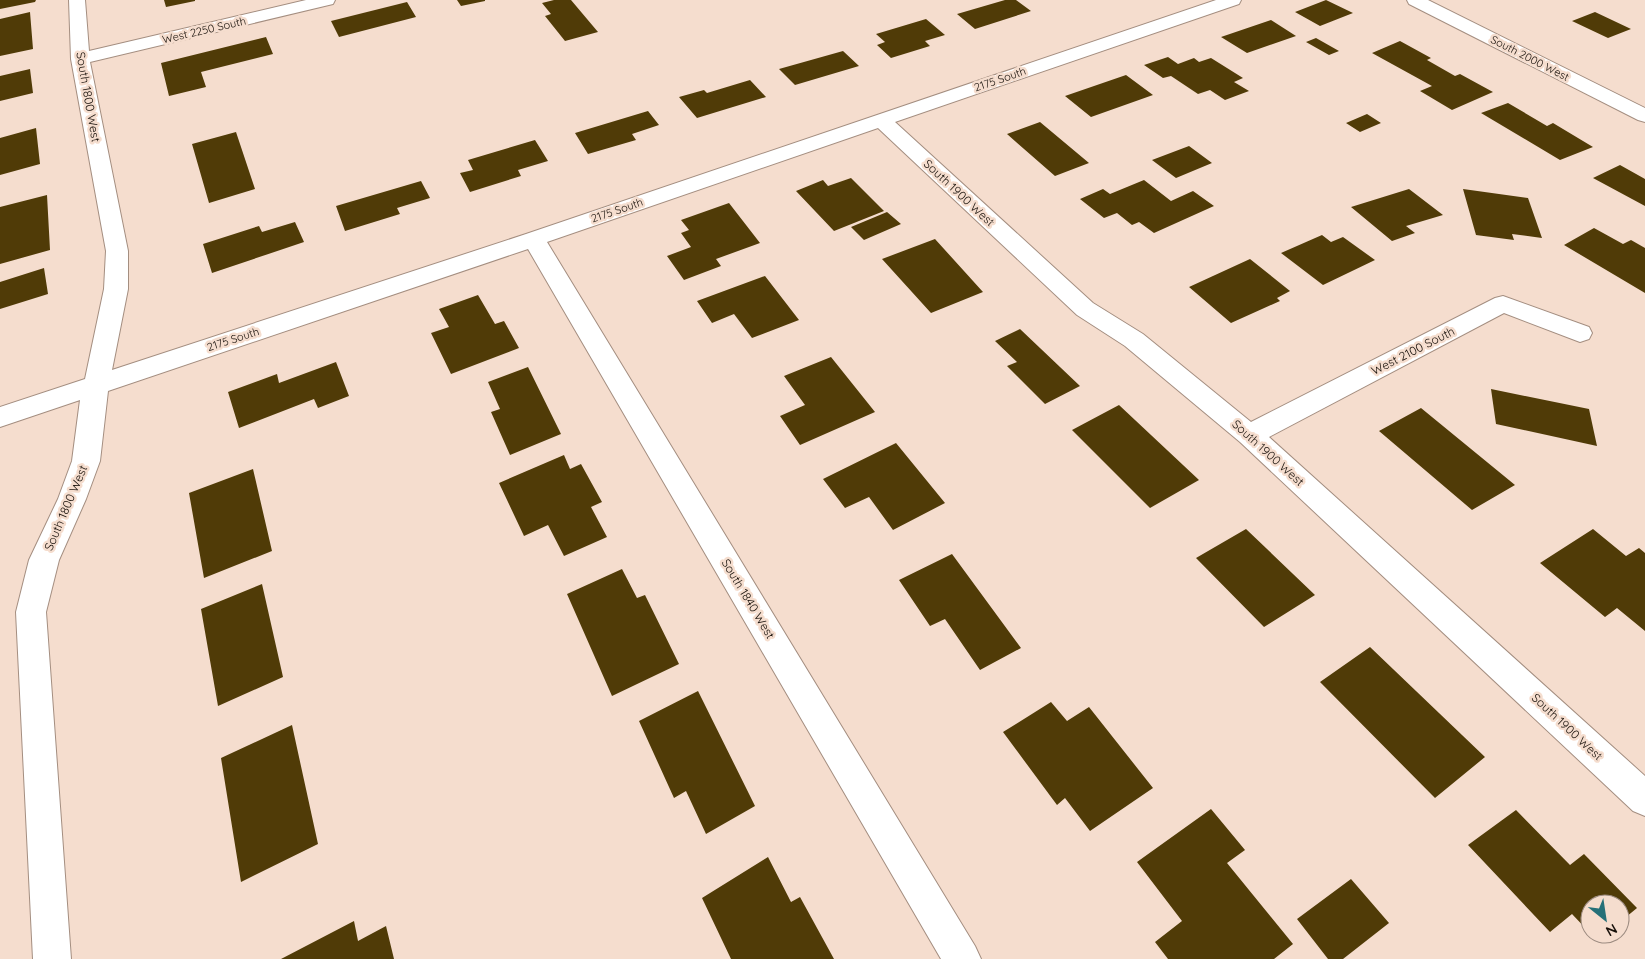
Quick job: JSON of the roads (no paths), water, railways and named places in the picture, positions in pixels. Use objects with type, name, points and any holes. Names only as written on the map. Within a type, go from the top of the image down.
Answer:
[{"type":"street","name":"South 1800 West","points":[[52,959],[31,612],[44,560],[72,499],[86,461],[88,427],[116,289],[116,251],[80,59],[77,0]]},
{"type":"street","name":"West 2250 South","points":[[80,59],[327,0]]},
{"type":"street","name":"2175 South","points":[[0,417],[534,239],[1233,0]]},
{"type":"street","name":"South 2000 West","points":[[1415,0],[1645,116]]},
{"type":"street","name":"South 1900 West","points":[[880,120],[1085,309],[1134,340],[1249,435],[1645,799]]},
{"type":"street","name":"South 1840 West","points":[[534,239],[962,959]]},
{"type":"street","name":"West 2100 South","points":[[1249,435],[1503,304],[1580,333]]}]
